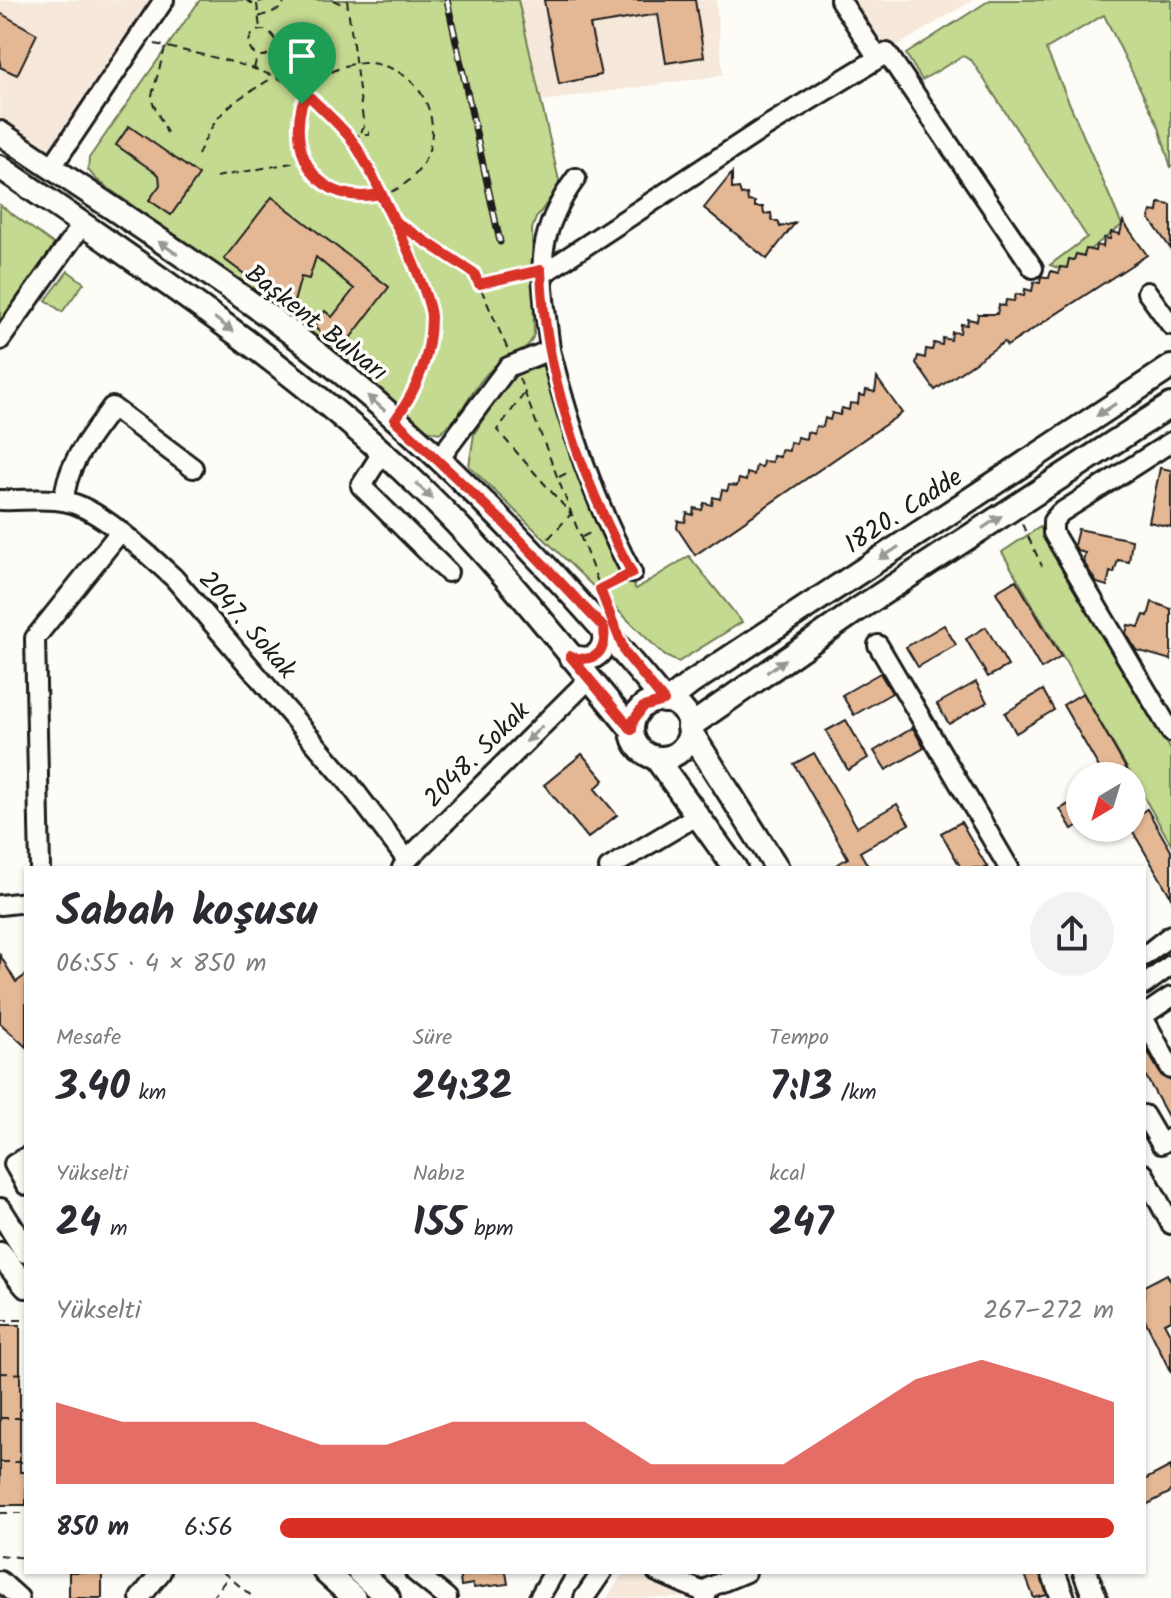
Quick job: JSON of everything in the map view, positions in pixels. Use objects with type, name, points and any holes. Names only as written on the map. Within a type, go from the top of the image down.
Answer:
[{"type":"main road","name":"Başkent Bulvarı","points":[[0,133],[270,317],[395,420],[607,621],[666,701]]},
{"type":"main road","points":[[1,171],[193,301],[283,370],[434,500],[632,730],[639,748],[656,758],[734,866]]},
{"type":"main road","name":"1820. Cadde","points":[[666,701],[1171,367]]},
{"type":"main road","points":[[656,758],[675,755],[683,749],[690,729],[857,610],[1171,405]]},
{"type":"main road","points":[[570,656],[589,660],[597,657],[606,641],[607,621]]},
{"type":"main road","points":[[726,660],[721,674],[724,683],[732,688],[749,686]]},
{"type":"main road","points":[[632,730],[633,721],[643,707],[666,701],[684,712],[690,729],[776,866]]},
{"type":"main road","points":[[702,820],[715,804],[722,802],[738,806]]},
{"type":"main road","points":[[0,1210],[24,1248]]},
{"type":"main road","points":[[0,1254],[24,1284]]},
{"type":"main road","points":[[327,1574],[354,1598]]},
{"type":"main road","points":[[361,1574],[388,1598]]},
{"type":"main road","points":[[1054,1574],[1063,1598]]},
{"type":"main road","points":[[1086,1574],[1095,1598]]},
{"type":"street","points":[[51,168],[164,0]]},
{"type":"street","points":[[840,0],[878,58]]},
{"type":"street","points":[[541,273],[764,128],[887,53],[1033,268]]},
{"type":"street","points":[[576,178],[558,202],[544,234],[541,273],[550,350],[569,421],[597,502],[632,573]]},
{"type":"street","points":[[0,340],[82,225]]},
{"type":"street","points":[[1147,292],[1171,325]]},
{"type":"street","points":[[439,459],[504,372],[514,364],[550,350]]},
{"type":"street","points":[[64,501],[66,480],[75,458],[112,407],[193,468]]},
{"type":"street","points":[[1171,442],[1053,521],[1053,533],[1171,732]]},
{"type":"street","points":[[382,453],[361,486],[448,572]]},
{"type":"street","name":"2047. Sokak","points":[[0,500],[64,501],[82,507],[120,532],[174,578],[348,782],[404,864]]},
{"type":"street","points":[[40,866],[35,638],[120,532]]},
{"type":"street","points":[[878,645],[1008,866]]},
{"type":"street","name":"2048. Sokak","points":[[404,864],[589,679]]},
{"type":"street","points":[[613,866],[702,820]]},
{"type":"street","points":[[0,905],[24,902]]},
{"type":"street","points":[[1146,954],[1171,935]]},
{"type":"street","points":[[1146,984],[1171,965]]},
{"type":"street","points":[[1146,1016],[1171,997]]},
{"type":"street","points":[[1146,1021],[1171,1069]]},
{"type":"street","points":[[1146,1118],[1161,1144],[1171,1138]]},
{"type":"street","points":[[24,1158],[14,1164],[24,1182]]},
{"type":"street","points":[[1146,1177],[1167,1212],[1146,1216]]},
{"type":"street","points":[[140,1598],[159,1574]]},
{"type":"street","points":[[417,1574],[447,1598]]},
{"type":"street","points":[[539,1598],[553,1574]]},
{"type":"street","points":[[584,1598],[601,1574]]},
{"type":"street","points":[[661,1574],[706,1596],[710,1587],[741,1574]]},
{"type":"street","points":[[0,1581],[19,1598]]},
{"type":"path","points":[[246,0],[257,4],[265,0]]},
{"type":"path","points":[[259,17],[280,9],[286,0]]},
{"type":"path","points":[[333,0],[348,7]]},
{"type":"path","points":[[347,0],[364,127],[369,133],[366,137],[360,134]]},
{"type":"path","points":[[257,4],[260,30]]},
{"type":"path","points":[[260,30],[271,33],[275,46],[270,54],[257,55],[251,50],[248,42],[251,35],[260,30]]},
{"type":"path","points":[[138,41],[273,77],[308,95],[352,141],[393,220],[418,275],[431,314],[429,340],[413,395],[395,420]]},
{"type":"path","points":[[166,47],[151,99],[167,133]]},
{"type":"path","points":[[254,70],[257,55]]},
{"type":"path","points":[[372,62],[392,68],[411,80],[425,98],[432,120],[432,143],[423,164],[409,181],[366,197],[344,193],[324,182],[303,160],[297,125],[308,95],[330,72],[355,63],[372,62]]},
{"type":"path","points":[[198,155],[211,123],[224,108],[273,77]]},
{"type":"path","points":[[352,141],[364,127]]},
{"type":"path","points":[[216,177],[303,160]]},
{"type":"path","points":[[393,220],[474,273],[525,392],[600,589],[607,621]]},
{"type":"path","points":[[479,284],[541,273]]},
{"type":"path","points":[[525,392],[497,430],[571,514]]},
{"type":"path","points":[[534,553],[571,514]]},
{"type":"path","points":[[1023,526],[1042,566]]},
{"type":"path","points":[[600,589],[632,573]]},
{"type":"path","points":[[0,1320],[24,1320]]},
{"type":"path","points":[[0,1373],[24,1374]]},
{"type":"path","points":[[0,1418],[24,1418]]},
{"type":"path","points":[[0,1462],[24,1462]]},
{"type":"path","points":[[0,1513],[24,1513]]},
{"type":"path","points":[[0,1555],[24,1558]]},
{"type":"path","points":[[226,1574],[254,1598]]},
{"type":"path","points":[[212,1598],[229,1576]]},
{"type":"shaded area","points":[[0,0],[164,0],[35,192],[0,176]]},
{"type":"shaded area","points":[[518,0],[716,0],[723,75],[542,101]]},
{"type":"shaded area","points":[[848,0],[973,0],[882,55]]},
{"type":"shaded area","points":[[623,1574],[668,1574],[689,1590],[687,1598],[607,1598]]},
{"type":"green space","points":[[200,0],[518,0],[560,185],[536,218],[532,229],[534,334],[528,345],[488,372],[455,418],[439,433],[427,430],[360,373],[96,179],[88,170],[89,158]]},
{"type":"green space","points":[[990,0],[1171,0],[1171,168],[1159,127],[1104,15],[1046,49],[1122,225],[1063,270],[1050,265],[1087,237],[972,61],[963,56],[922,80],[906,54]]},
{"type":"green space","points":[[0,205],[55,245],[0,325]]},
{"type":"green space","points":[[68,271],[84,283],[62,312],[46,300]]},
{"type":"green space","points":[[548,364],[603,532],[636,589],[689,556],[742,622],[678,662],[665,656],[469,466],[474,434],[506,382],[515,374]]},
{"type":"green space","points":[[1040,527],[1171,750],[1171,844],[1146,801],[1146,762],[1124,762],[1002,552]]},
{"type":"building","points":[[544,0],[695,0],[704,57],[666,63],[658,14],[590,25],[601,75],[559,84]]},
{"type":"building","points":[[0,13],[37,34],[17,75],[0,67]]},
{"type":"building","points":[[129,126],[199,175],[171,215],[149,200],[160,185],[159,175],[116,145]]},
{"type":"building","points":[[732,173],[732,189],[739,188],[741,195],[747,194],[748,201],[755,202],[755,207],[763,207],[764,214],[771,213],[772,221],[778,221],[780,227],[795,223],[767,259],[704,208]]},
{"type":"building","points":[[272,197],[389,287],[341,350],[314,327],[325,311],[332,317],[354,289],[316,257],[309,279],[301,277],[292,309],[224,259]]},
{"type":"building","points":[[1159,203],[1171,205],[1171,249],[1149,218],[1151,211],[1158,212]]},
{"type":"building","points":[[1123,221],[1147,255],[1007,346],[1004,342],[935,390],[916,363],[918,356],[925,358],[926,349],[932,350],[934,343],[942,345],[943,338],[951,340],[952,332],[960,333],[961,324],[967,325],[968,319],[977,321],[978,314],[997,314],[999,305],[1005,306],[1006,300],[1014,301],[1016,294],[1024,296],[1025,289],[1032,291],[1034,282],[1040,283],[1041,276],[1049,278],[1051,271],[1059,273],[1060,267],[1067,268],[1069,259],[1074,260],[1076,254],[1084,256],[1086,249],[1095,251],[1096,245],[1103,247],[1104,238],[1110,239],[1111,232],[1120,234]]},
{"type":"building","points":[[877,378],[902,413],[695,555],[677,528],[678,521],[685,522],[687,513],[693,515],[694,508],[702,510],[704,503],[712,505],[713,497],[720,499],[722,490],[727,491],[729,485],[737,486],[739,479],[746,481],[747,473],[754,475],[756,466],[762,467],[763,461],[772,462],[773,456],[780,457],[781,450],[789,451],[790,442],[796,444],[797,437],[806,439],[807,432],[814,434],[816,426],[823,427],[825,418],[830,420],[832,413],[840,415],[842,408],[849,410],[850,403],[858,404],[859,395],[865,396],[866,390],[875,392]]},
{"type":"building","points":[[1160,468],[1171,470],[1171,527],[1149,522]]},
{"type":"building","points":[[1078,529],[1132,540],[1129,562],[1118,560],[1114,573],[1110,572],[1107,586],[1097,583],[1083,561],[1085,553],[1078,551],[1074,545]]},
{"type":"building","points":[[1016,580],[1061,657],[1041,669],[996,592]]},
{"type":"building","points":[[1152,602],[1171,609],[1171,660],[1136,650],[1126,633],[1128,625],[1139,627],[1144,615],[1148,616]]},
{"type":"building","points":[[944,625],[956,645],[918,667],[906,647]]},
{"type":"building","points":[[986,627],[1008,666],[988,677],[966,639]]},
{"type":"building","points":[[880,673],[892,693],[854,715],[842,695]]},
{"type":"building","points":[[976,682],[987,702],[949,724],[937,704]]},
{"type":"building","points":[[1043,690],[1054,710],[1016,733],[1005,713]]},
{"type":"building","points":[[1083,693],[1122,762],[1096,762],[1063,705]]},
{"type":"building","points":[[846,720],[868,758],[848,770],[826,731]]},
{"type":"building","points":[[913,728],[924,748],[886,770],[874,751]]},
{"type":"building","points":[[814,753],[857,827],[897,804],[909,824],[860,852],[868,866],[834,866],[848,858],[794,764]]},
{"type":"building","points":[[582,754],[604,780],[595,789],[617,815],[588,838],[544,785]]},
{"type":"building","points":[[1146,810],[1171,851],[1171,897],[1139,842],[1146,842]]},
{"type":"building","points":[[961,822],[987,866],[960,866],[941,833]]},
{"type":"building","points":[[0,955],[16,982],[24,976],[24,1045],[0,1023]]},
{"type":"building","points":[[1146,1049],[1161,1075],[1171,1081],[1171,1122],[1146,1077]]},
{"type":"building","points":[[1167,1274],[1171,1282],[1171,1320],[1164,1323],[1171,1336],[1171,1373],[1146,1322],[1146,1285]]},
{"type":"building","points":[[0,1325],[20,1325],[20,1472],[24,1472],[24,1505],[0,1505]]},
{"type":"building","points":[[1171,1466],[1171,1492],[1146,1505],[1146,1479]]},
{"type":"building","points":[[69,1574],[102,1574],[102,1598],[69,1598]]},
{"type":"building","points":[[459,1574],[506,1574],[508,1584],[474,1588],[473,1584],[461,1586]]},
{"type":"building","points":[[1025,1574],[1040,1574],[1047,1595],[1034,1598]]},
{"type":"railway","points":[[447,0],[500,242]]},
{"type":"route","points":[[302,104],[297,125],[298,146],[308,168],[324,182],[344,193],[366,197],[380,194],[393,220],[474,273],[479,284],[541,270],[550,350],[569,421],[606,525],[632,573],[600,589],[625,653],[664,701],[650,702],[643,707],[633,721],[632,730],[570,656],[589,660],[597,657],[606,641],[604,628],[504,523],[395,420],[413,395],[429,340],[431,314],[425,292],[393,220],[380,194],[358,151],[352,141],[308,95],[302,104]]}]
